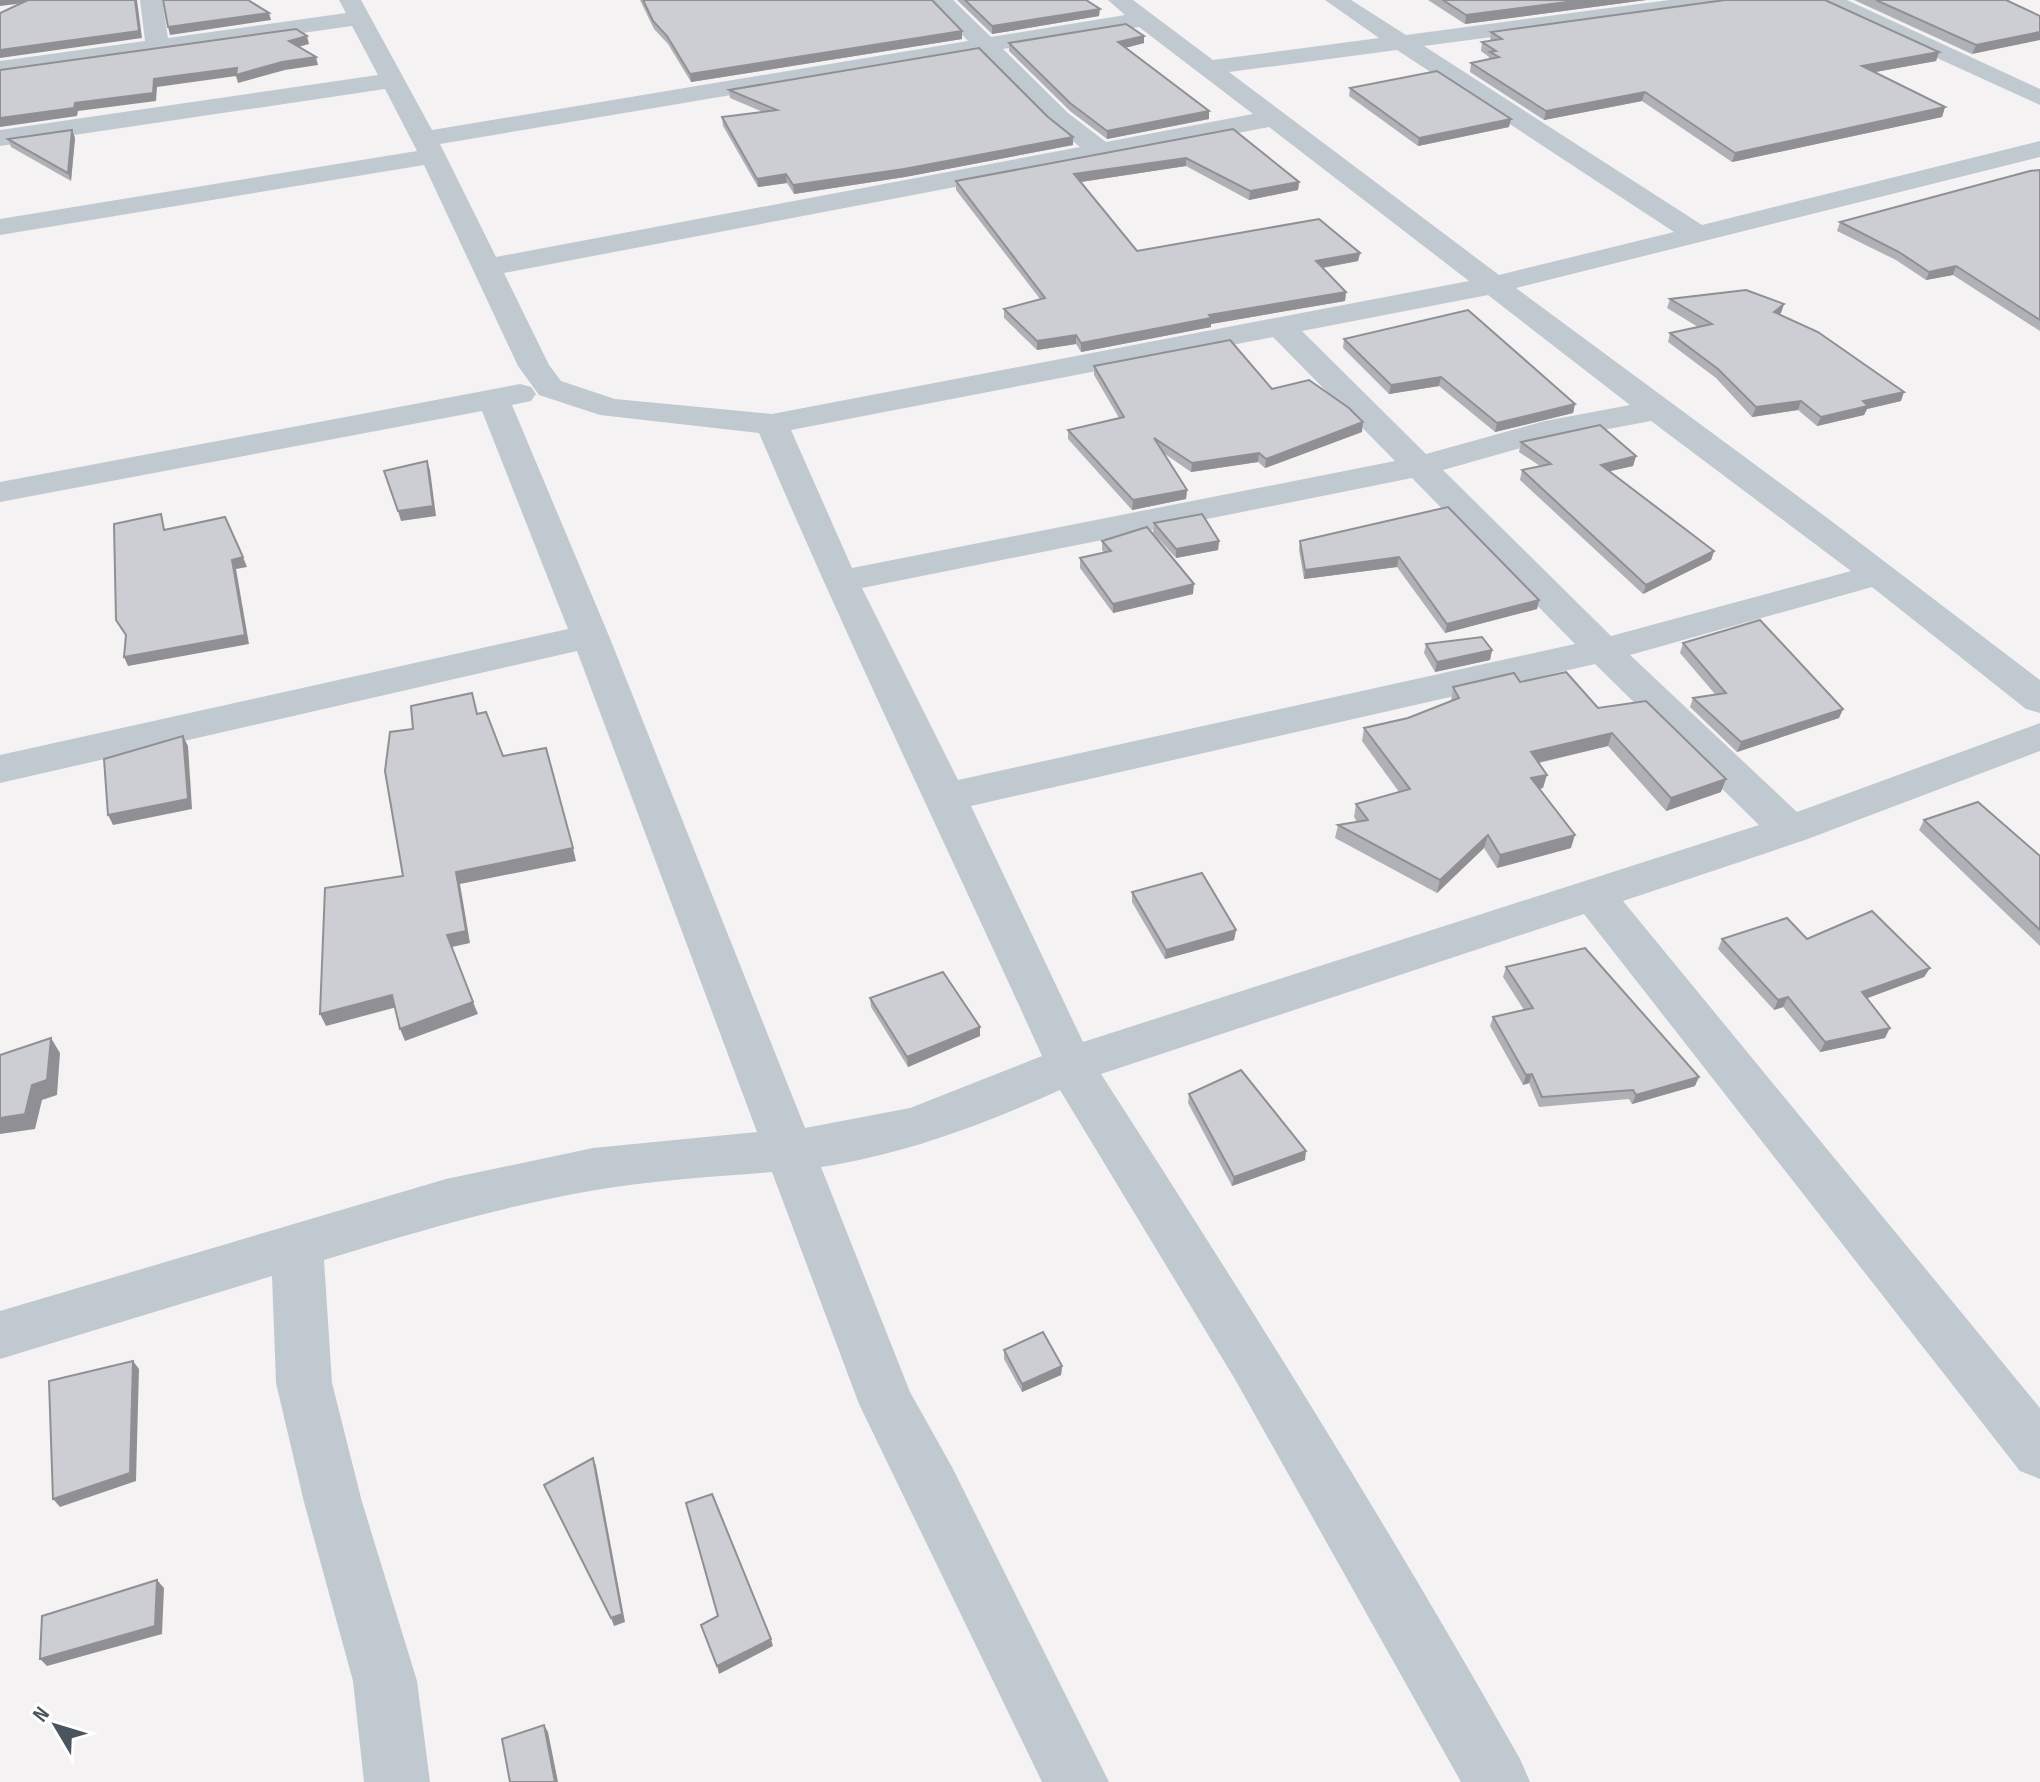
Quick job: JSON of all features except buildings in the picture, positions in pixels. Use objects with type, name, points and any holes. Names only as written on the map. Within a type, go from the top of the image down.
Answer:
[{"type":"street","points":[[151,0],[158,46]]},
{"type":"street","points":[[940,0],[1059,118],[1101,151]]},
{"type":"street","points":[[1119,0],[1657,410],[1880,574],[2040,700]]},
{"type":"street","points":[[1336,0],[1697,234]]},
{"type":"street","points":[[1209,68],[1720,0]]},
{"type":"street","points":[[1829,0],[2040,98]]},
{"type":"street","points":[[0,68],[158,46],[355,9],[429,148],[534,366],[550,388]]},
{"type":"street","points":[[0,227],[1144,19]]},
{"type":"street","points":[[0,138],[393,80]]},
{"type":"street","points":[[487,267],[1274,118]]},
{"type":"street","points":[[0,492],[550,388],[611,408],[772,424],[1495,285],[2040,149]]},
{"type":"street","points":[[1281,327],[1603,650],[1790,830]]},
{"type":"street","points":[[493,399],[590,636],[887,1404],[1076,1782]]},
{"type":"street","points":[[840,581],[1420,466],[1545,431],[1657,410]]},
{"type":"street","points":[[772,424],[840,581],[946,797],[1070,1065],[1256,1363],[1417,1637],[1497,1782]]},
{"type":"street","points":[[946,797],[1603,650],[1880,574]]},
{"type":"street","points":[[0,769],[590,636]]},
{"type":"street","points":[[0,1335],[446,1201],[615,1165],[788,1151],[886,1135],[968,1108],[1070,1065],[1790,830],[2040,736]]},
{"type":"street","points":[[1593,894],[2040,1452]]},
{"type":"street","points":[[297,1246],[304,1383],[333,1502],[385,1681],[397,1782]]}]
